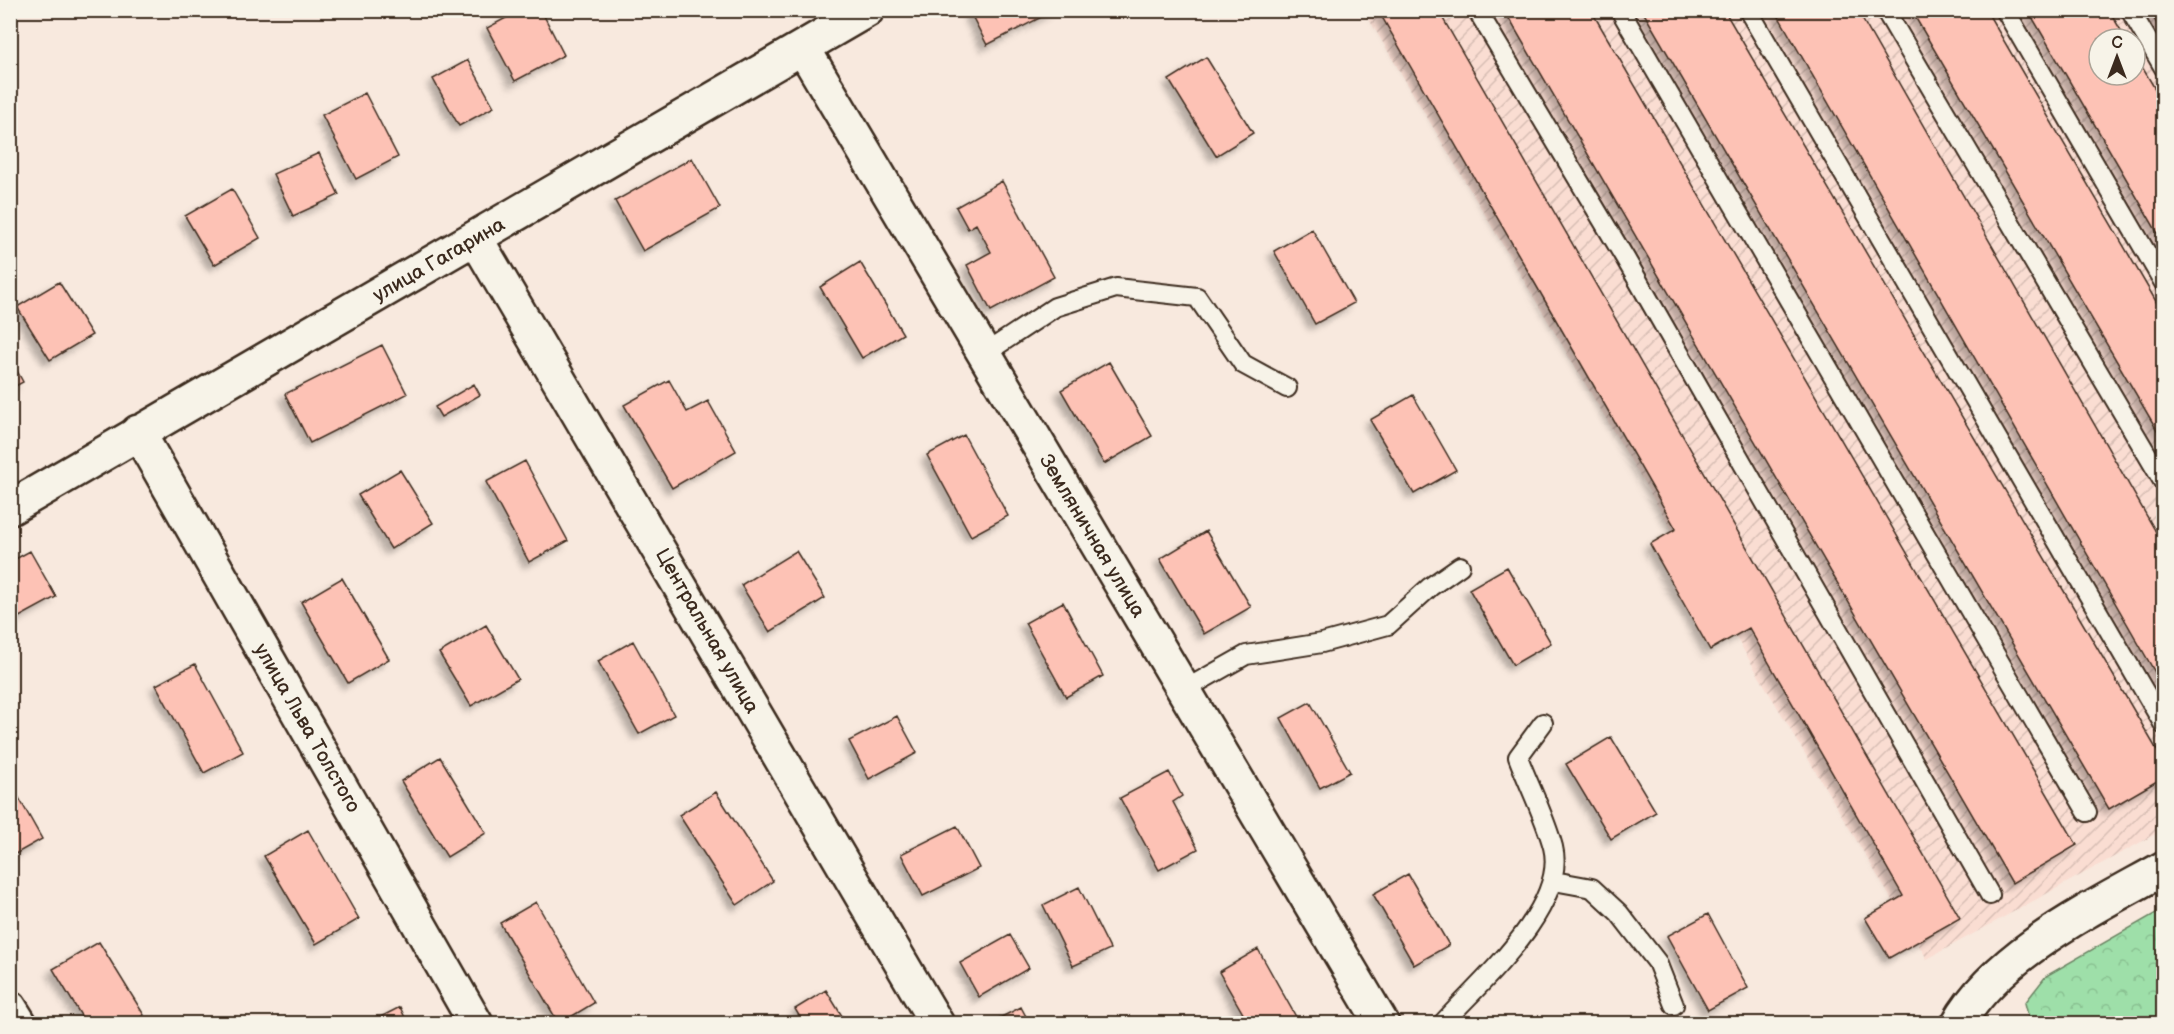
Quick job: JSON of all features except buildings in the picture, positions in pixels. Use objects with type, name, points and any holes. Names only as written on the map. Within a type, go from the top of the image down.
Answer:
[{"type":"street","name":"улица Гагарина","points":[[10,508],[867,10]]},
{"type":"street","name":"Земляничная улица","points":[[803,48],[1382,1023]]},
{"type":"street","name":"Центральная улица","points":[[476,239],[937,1023]]},
{"type":"street","name":"улица Льва Толстого","points":[[138,432],[476,1023]]},
{"type":"street","points":[[1958,1023],[1967,1007],[2011,963],[2075,919],[2163,868]]},
{"type":"street","points":[[10,1008],[20,1023]]},
{"type":"lane","points":[[1477,10],[1625,258],[1990,895]]},
{"type":"lane","points":[[1620,10],[2087,812]]},
{"type":"lane","points":[[1748,10],[2163,725]]},
{"type":"lane","points":[[1885,10],[2163,483]]},
{"type":"lane","points":[[2005,10],[2163,283]]},
{"type":"lane","points":[[2130,10],[2163,68]]},
{"type":"lane","points":[[984,354],[1055,307],[1116,288],[1197,297],[1243,364],[1287,388]]},
{"type":"lane","points":[[1184,690],[1246,655],[1322,643],[1388,625],[1430,587],[1460,566]]},
{"type":"lane","points":[[1442,1023],[1525,933],[1554,881],[1553,848],[1518,757],[1544,723]]},
{"type":"lane","points":[[1554,881],[1592,888],[1619,913],[1657,962],[1674,1005]]},
{"type":"shaded area","points":[[1364,11],[2163,11],[2163,830],[1927,959]]},
{"type":"green space","points":[[2163,909],[2163,1023],[2030,1023],[2025,1003],[2046,976]]}]
